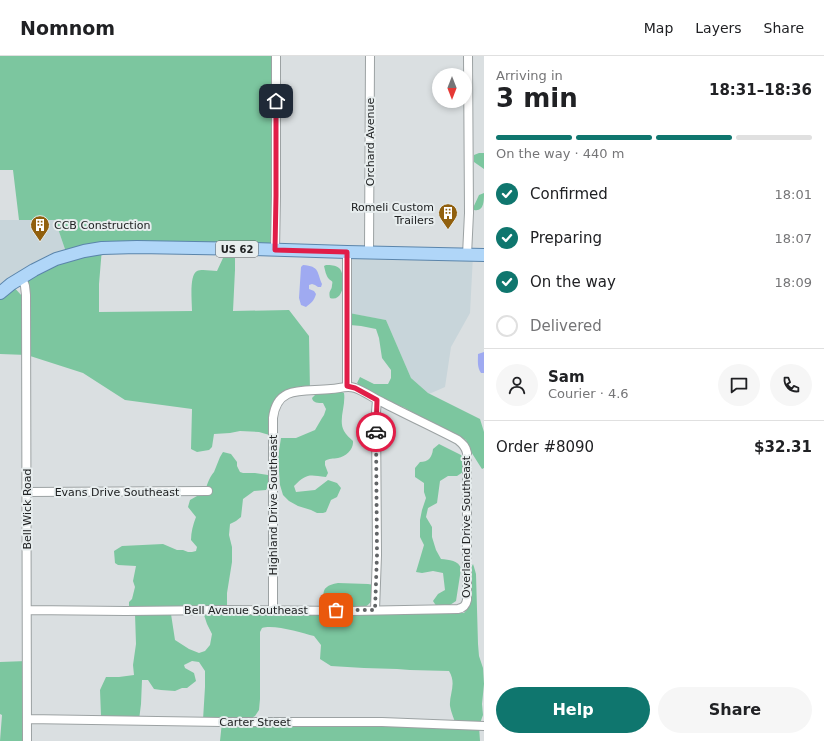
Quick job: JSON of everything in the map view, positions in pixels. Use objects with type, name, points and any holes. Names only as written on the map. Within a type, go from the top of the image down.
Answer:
[{"type":"main road","name":"US 62","points":[[0,293],[34,270],[62,257],[102,248],[137,247],[484,255]]},
{"type":"street","points":[[275,250],[276,56]]},
{"type":"street","name":"Orchard Avenue","points":[[369,252],[370,56]]},
{"type":"street","points":[[468,56],[468,255]]},
{"type":"street","points":[[347,252],[347,386],[355,388],[377,400],[377,555],[375,610]]},
{"type":"street","name":"Bell Wick Road","points":[[22,278],[26,295],[27,741]]},
{"type":"street","name":"Highland Drive Southeast","points":[[273,610],[273,418],[276,406],[279,400],[292,392],[332,389],[347,386]]},
{"type":"street","name":"Overland Drive Southeast","points":[[377,400],[458,440],[463,443],[465,447],[467,453],[467,600],[464,606]]},
{"type":"street","name":"Evans Drive Southeast","points":[[27,492],[208,491]]},
{"type":"street","name":"Bell Avenue Southeast","points":[[27,610],[351,611],[458,609],[464,606]]},
{"type":"street","name":"Carter Street","points":[[27,719],[214,722],[382,722],[484,726]]},
{"type":"shaded area","points":[[0,220],[55,220],[67,255],[0,293]]},
{"type":"shaded area","points":[[347,252],[473,255],[470,313],[451,347],[445,387],[429,394],[411,378],[386,320],[347,313]]},
{"type":"green space","points":[[0,56],[276,56],[275,250],[102,248],[99,284],[99,312],[192,311],[191,295],[194,273],[201,270],[217,271],[223,258],[235,258],[233,311],[289,310],[309,336],[310,391],[281,398],[273,436],[259,432],[240,431],[214,434],[212,447],[209,450],[197,452],[191,449],[192,409],[125,400],[83,373],[27,355],[0,354],[0,293],[11,284],[22,296],[22,310],[24,282],[67,255],[55,220],[19,220],[13,170],[0,170]]},
{"type":"green space","points":[[484,153],[484,169],[474,162],[474,155]]},
{"type":"green space","points":[[484,193],[482,208],[474,210],[473,208],[479,195]]},
{"type":"green space","points":[[333,265],[339,268],[343,276],[343,287],[339,296],[335,298],[330,298],[329,293],[332,287],[332,281],[326,275],[324,266]]},
{"type":"green space","points":[[349,313],[386,320],[411,378],[428,393],[480,419],[484,432],[484,468],[482,469],[471,452],[466,440],[426,421],[405,408],[365,390],[357,383],[360,377],[374,384],[388,384],[391,378],[391,370],[382,358],[376,329],[350,325]]},
{"type":"green space","points":[[340,391],[344,393],[342,427],[353,441],[352,447],[344,456],[325,461],[328,473],[326,477],[308,476],[294,486],[296,492],[315,490],[328,480],[337,483],[341,488],[337,497],[331,500],[326,512],[317,513],[298,506],[289,501],[283,495],[280,485],[278,457],[281,438],[296,438],[315,430],[326,409],[323,403],[315,402],[312,398],[316,394]]},
{"type":"green space","points":[[439,444],[461,455],[464,460],[466,470],[457,476],[448,476],[440,481],[437,503],[428,508],[426,517],[432,527],[432,537],[436,550],[441,559],[456,562],[461,569],[456,601],[447,607],[437,607],[433,601],[438,594],[445,590],[443,573],[433,571],[422,573],[416,572],[424,545],[420,537],[420,520],[426,498],[424,483],[415,477],[415,468],[420,462],[429,459],[432,455],[433,449]]},
{"type":"green space","points":[[223,452],[231,454],[237,462],[240,472],[268,475],[269,482],[266,490],[254,491],[243,499],[241,517],[230,524],[229,535],[232,547],[232,562],[227,593],[227,607],[129,608],[129,602],[132,599],[135,587],[133,581],[136,566],[118,565],[115,563],[114,551],[122,546],[163,544],[177,550],[188,552],[196,551],[197,547],[191,540],[191,534],[196,517],[188,507],[190,500],[205,494],[208,482]]},
{"type":"green space","points":[[473,564],[476,574],[479,656],[483,668],[484,684],[482,704],[483,715],[479,726],[480,741],[220,741],[222,722],[456,725],[450,706],[453,685],[449,671],[331,666],[320,659],[321,645],[314,636],[274,627],[262,628],[260,632],[259,710],[255,716],[248,720],[203,720],[205,671],[199,662],[192,661],[184,665],[185,668],[194,673],[196,681],[187,688],[182,688],[175,691],[154,689],[148,680],[142,680],[139,720],[106,719],[101,716],[100,690],[106,677],[134,675],[133,665],[136,644],[135,614],[171,614],[175,640],[189,649],[199,653],[205,651],[210,645],[212,634],[204,615],[464,613],[470,603],[471,598],[471,568]]},
{"type":"green space","points":[[338,583],[374,585],[372,600],[365,607],[327,608],[324,599],[324,591],[328,586]]},
{"type":"green space","points":[[27,661],[27,741],[0,741],[2,715],[0,714],[0,662]]},
{"type":"water","points":[[303,265],[312,267],[317,271],[322,284],[321,287],[312,284],[309,285],[309,289],[314,291],[316,294],[311,303],[306,307],[301,305],[299,298],[301,267]]},
{"type":"water","points":[[484,352],[484,373],[481,373],[478,366],[478,354]]},
{"type":"way so far","points":[[336,610],[375,610],[377,555],[376,432]]},
{"type":"place","name":"Romeli Custom Trailers","points":[[448,230]]},
{"type":"place","name":"CCB Construction","points":[[40,242]]},
{"type":"route","points":[[276,101],[275,250],[347,252],[347,386],[355,388],[377,400],[376,432]]}]
